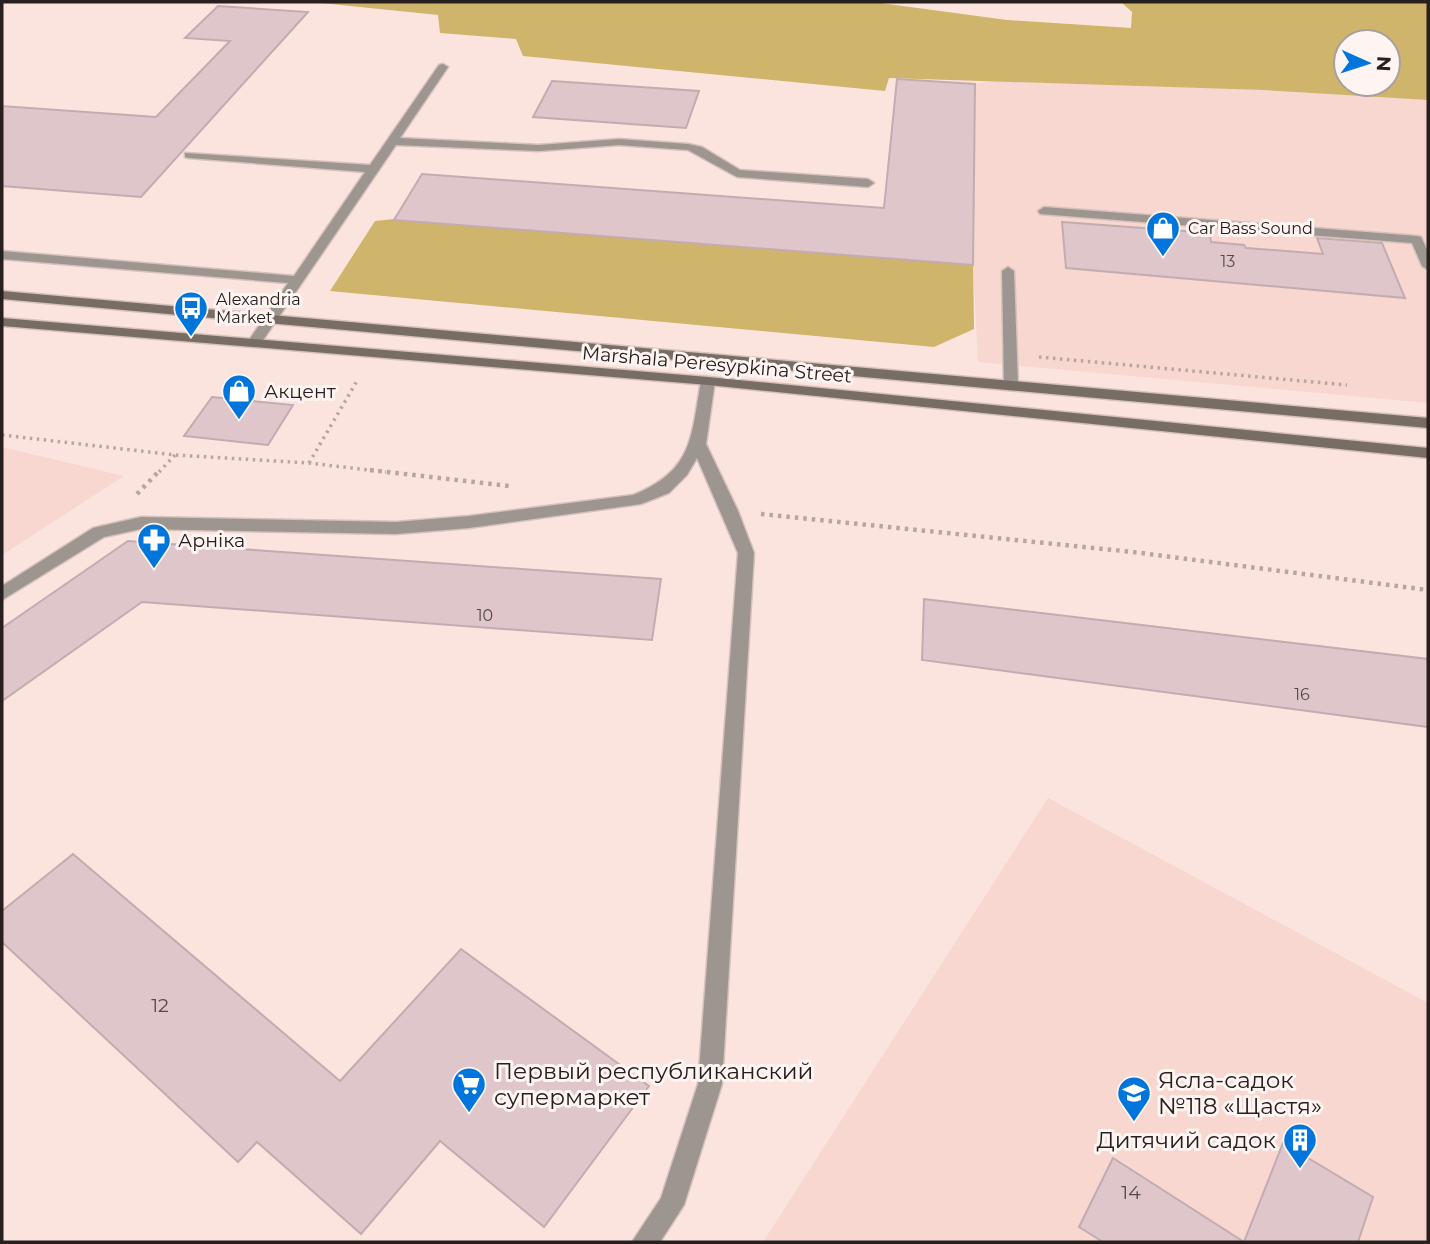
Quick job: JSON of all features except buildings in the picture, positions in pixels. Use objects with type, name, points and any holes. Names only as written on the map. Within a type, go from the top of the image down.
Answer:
[{"type":"main road","name":"Marshala Peresypkina Street","points":[[2,295],[1428,423]]},
{"type":"main road","name":"Marshala Peresypkina Street","points":[[2,321],[708,381],[1428,453]]},
{"type":"lane","points":[[254,343],[443,67]]},
{"type":"lane","points":[[392,141],[539,148],[619,142],[688,146],[698,149],[737,173],[868,183]]},
{"type":"lane","points":[[189,155],[373,169]]},
{"type":"lane","points":[[1044,211],[1417,240],[1428,266]]},
{"type":"lane","points":[[2,255],[297,280]]},
{"type":"lane","points":[[1008,271],[1011,386]]},
{"type":"lane","points":[[2,594],[99,532],[141,523],[396,528],[469,522],[635,500],[663,489],[682,471],[698,444],[708,381]]},
{"type":"lane","points":[[645,1242],[671,1205],[710,1084],[737,699],[746,553],[698,444]]},
{"type":"path","points":[[1010,355],[1347,385]]},
{"type":"path","points":[[309,463],[357,381],[370,382]]},
{"type":"shaded area","points":[[311,2],[873,2],[1007,20],[1131,28],[1132,12],[1121,2],[1428,2],[1428,100],[1395,98],[1402,98],[1402,28],[1332,28],[1332,94],[889,78],[885,91],[523,56],[516,39],[440,33],[438,15]]},
{"type":"shaded area","points":[[992,81],[1263,90],[1332,94],[1332,98],[1428,100],[1428,403],[978,362],[973,265],[975,84]]},
{"type":"shaded area","points":[[394,219],[973,265],[974,329],[934,347],[330,291],[375,221]]},
{"type":"shaded area","points":[[2,447],[124,476],[2,555]]},
{"type":"shaded area","name":"Ясла-садок №118 «Щастя»","points":[[1048,798],[1428,1003],[1428,1242],[763,1242]]},
{"type":"place","name":"Car Bass Sound","points":[[1163,258]]},
{"type":"place","name":"Alexandria Market","points":[[191,338]]},
{"type":"place","name":"Акцент","points":[[239,421]]},
{"type":"place","name":"Арніка","points":[[154,570]]},
{"type":"place","name":"Первый республиканский супермаркет","points":[[469,1114]]},
{"type":"place","name":"Ясла-садок №118 «Щастя»","points":[[1134,1123]]},
{"type":"place","name":"Дитячий садок","points":[[1300,1170]]}]
